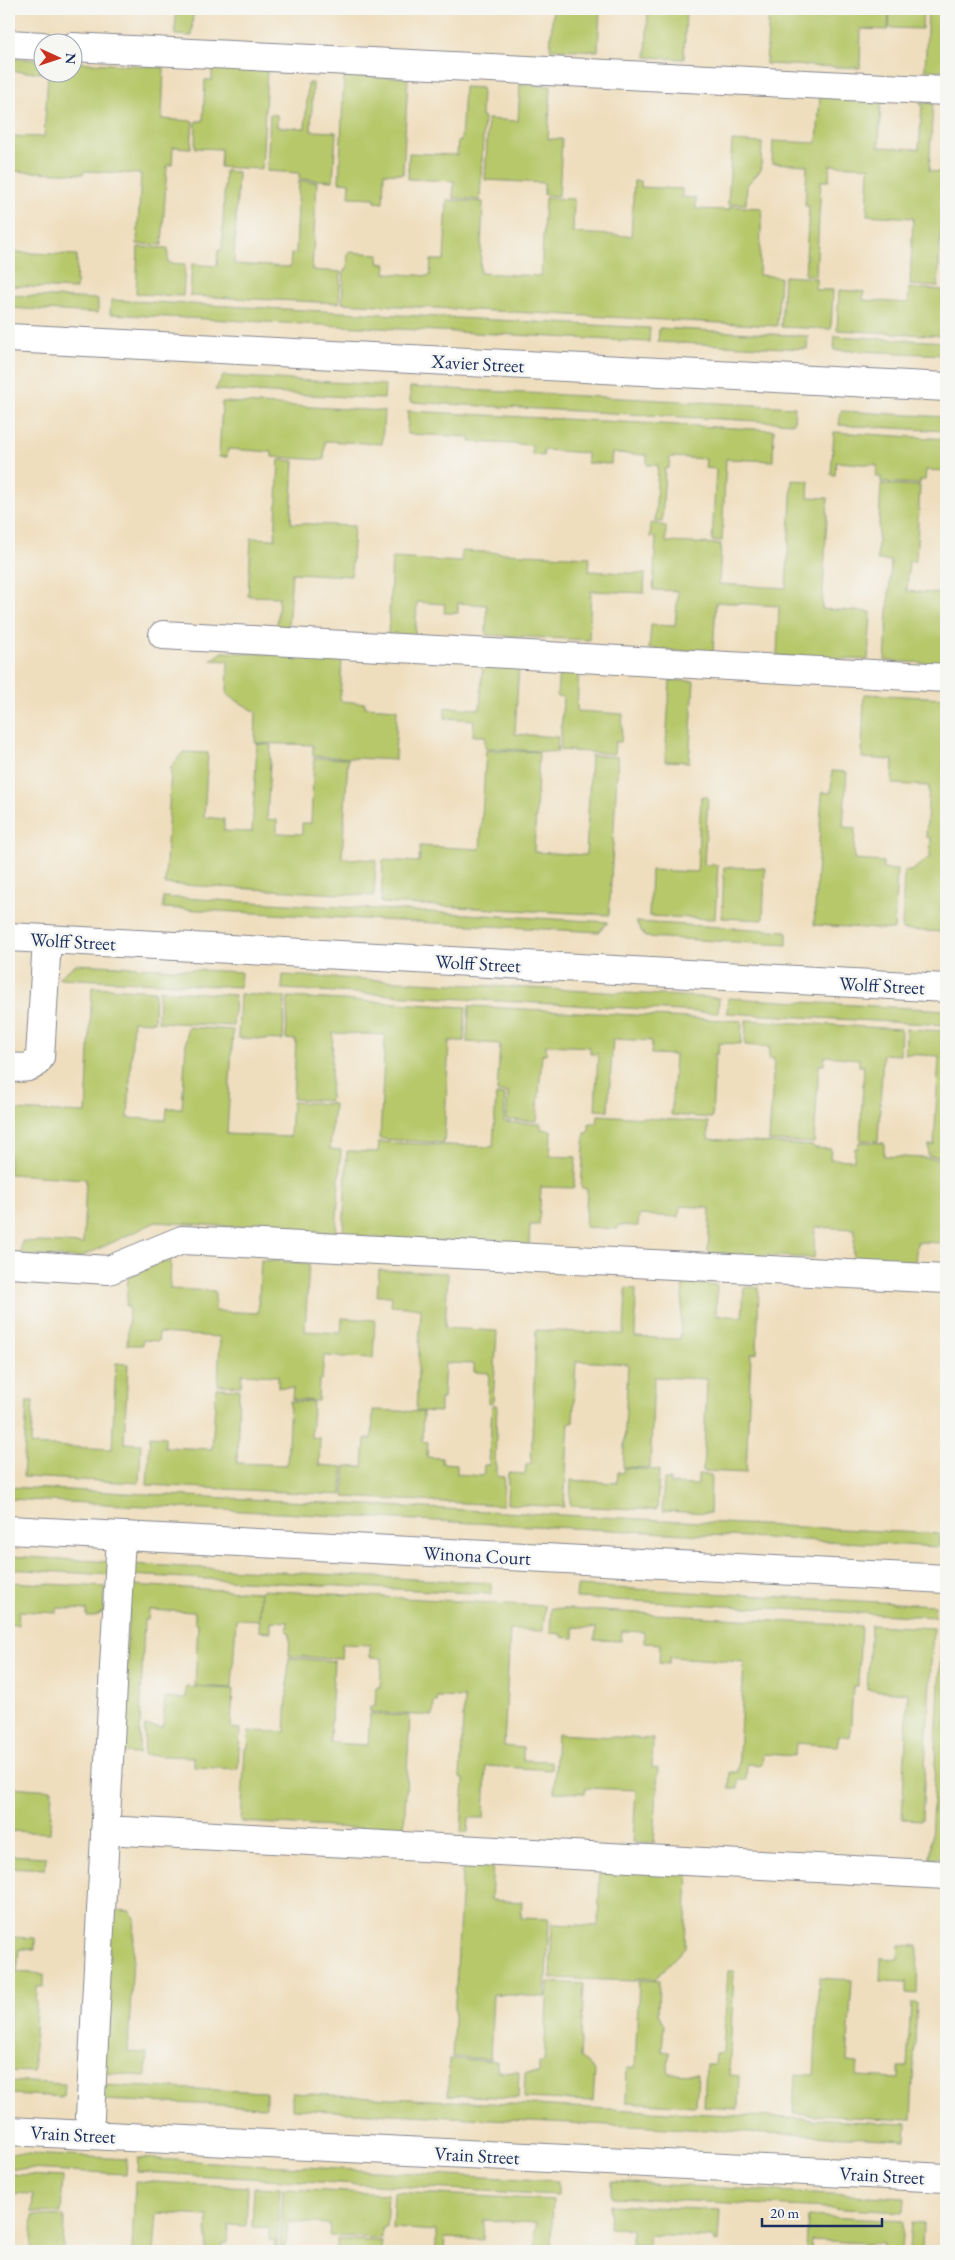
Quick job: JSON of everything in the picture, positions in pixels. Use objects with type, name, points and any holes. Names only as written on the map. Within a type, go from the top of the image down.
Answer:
[{"type":"street","points":[[9,44],[32,45]]},
{"type":"street","points":[[82,47],[946,90]]},
{"type":"street","name":"Xavier Street","points":[[9,338],[946,387]]},
{"type":"street","points":[[163,635],[946,678]]},
{"type":"street","name":"Wolff Street","points":[[9,938],[946,988]]},
{"type":"street","points":[[9,1067],[30,1067],[37,1063],[40,1057],[47,940]]},
{"type":"street","points":[[9,1264],[109,1270],[182,1240],[946,1279]]},
{"type":"street","name":"Winona Court","points":[[9,1530],[946,1579]]},
{"type":"street","points":[[89,2135],[121,1536]]},
{"type":"street","points":[[105,1830],[946,1876]]},
{"type":"street","name":"Vrain Street","points":[[9,2131],[946,2178]]},
{"type":"green space","points":[[176,9],[193,9],[192,36],[175,35]]},
{"type":"green space","points":[[553,9],[600,9],[598,51],[550,49]]},
{"type":"green space","points":[[648,9],[686,9],[684,59],[646,57]]},
{"type":"green space","points":[[769,9],[889,9],[888,30],[861,29],[860,68],[766,64]]},
{"type":"green space","points":[[890,9],[923,9],[922,29],[889,28]]},
{"type":"green space","points":[[928,9],[946,9],[946,71],[925,70]]},
{"type":"green space","points":[[9,58],[32,59],[32,72],[9,71]]},
{"type":"green space","points":[[82,62],[164,67],[162,119],[193,121],[191,148],[173,147],[172,165],[167,165],[162,245],[137,244],[141,174],[84,171],[83,174],[9,171],[9,136],[44,137],[47,82],[82,82]]},
{"type":"green space","points":[[212,67],[267,70],[262,169],[220,167],[221,149],[195,148],[196,121],[203,121],[205,80],[212,80]]},
{"type":"green space","points":[[344,75],[408,78],[403,174],[384,173],[383,203],[375,202],[375,198],[349,197],[350,183],[339,182]]},
{"type":"green space","points":[[308,83],[313,83],[311,131],[336,132],[333,181],[299,179],[299,173],[267,171],[270,114],[277,115],[277,127],[305,128]]},
{"type":"green space","points":[[520,84],[551,86],[548,139],[562,139],[559,196],[544,195],[544,183],[485,180],[488,119],[518,121]]},
{"type":"green space","points":[[464,87],[482,88],[481,117],[484,118],[480,200],[453,198],[454,181],[408,179],[409,153],[457,155],[458,141],[461,141]]},
{"type":"green space","points":[[820,95],[885,98],[885,103],[881,103],[879,147],[919,149],[922,105],[919,103],[933,103],[929,171],[940,172],[941,159],[946,159],[946,209],[942,209],[938,287],[910,285],[913,218],[867,215],[869,167],[830,165],[829,181],[821,181],[816,275],[805,275],[809,206],[805,206],[807,165],[772,163],[773,141],[817,143]]},
{"type":"green space","points":[[732,141],[762,143],[761,170],[747,185],[746,204],[728,204]]},
{"type":"green space","points":[[225,171],[238,172],[234,264],[290,267],[291,254],[296,253],[299,181],[317,182],[312,270],[341,272],[339,303],[190,296],[192,264],[217,266],[218,250],[222,250]]},
{"type":"green space","points":[[634,181],[641,181],[641,187],[682,189],[682,197],[696,198],[696,209],[729,210],[730,206],[762,208],[759,275],[780,277],[777,326],[342,303],[344,270],[347,270],[348,252],[379,254],[378,263],[386,264],[385,273],[430,276],[431,260],[444,260],[447,200],[483,202],[480,273],[541,276],[545,198],[574,199],[573,233],[631,236]]},
{"type":"green space","points":[[138,247],[168,248],[168,263],[185,264],[183,296],[136,294]]},
{"type":"green space","points":[[9,252],[77,255],[76,289],[9,286]]},
{"type":"green space","points":[[784,276],[816,278],[816,290],[833,290],[831,329],[781,327]]},
{"type":"green space","points":[[909,288],[943,290],[943,303],[946,303],[946,336],[837,330],[839,290],[864,292],[863,300],[908,303]]},
{"type":"green space","points":[[9,295],[98,299],[98,313],[9,308]]},
{"type":"green space","points":[[111,300],[650,328],[649,342],[110,314]]},
{"type":"green space","points":[[659,328],[808,336],[807,349],[658,342]]},
{"type":"green space","points":[[835,336],[946,342],[946,355],[834,350]]},
{"type":"green space","points":[[223,376],[385,385],[384,399],[215,390]]},
{"type":"green space","points":[[410,387],[795,407],[794,423],[410,402]]},
{"type":"green space","points":[[222,402],[384,411],[382,444],[325,441],[324,460],[272,457],[272,452],[228,449],[227,457],[219,457]]},
{"type":"green space","points":[[408,411],[774,430],[773,461],[726,459],[722,541],[712,541],[716,469],[705,468],[706,459],[670,457],[669,468],[665,468],[662,522],[655,522],[658,465],[647,465],[647,455],[612,453],[611,464],[587,463],[587,453],[544,450],[543,456],[532,455],[532,445],[470,442],[470,437],[407,434]]},
{"type":"green space","points":[[841,411],[946,417],[946,431],[839,425]]},
{"type":"green space","points":[[834,432],[946,439],[946,471],[926,470],[925,480],[920,480],[920,484],[881,482],[881,477],[876,477],[877,465],[836,462],[835,475],[831,475]]},
{"type":"green space","points":[[279,460],[294,461],[291,523],[354,526],[351,576],[292,573],[288,627],[277,626],[279,597],[248,596],[251,538],[275,539]]},
{"type":"green space","points":[[792,480],[809,481],[808,497],[828,498],[822,609],[871,612],[868,660],[777,656],[779,606],[716,602],[713,653],[649,649],[651,625],[675,626],[678,591],[653,590],[656,538],[650,537],[651,523],[666,526],[666,542],[721,544],[719,584],[786,588]]},
{"type":"green space","points":[[881,484],[920,486],[916,561],[909,561],[907,591],[946,594],[946,664],[885,661],[891,561],[877,560]]},
{"type":"green space","points":[[462,551],[590,557],[589,571],[645,574],[644,593],[591,591],[589,640],[486,635],[487,605],[458,603],[458,613],[444,613],[445,604],[417,602],[415,637],[388,636],[392,558],[461,562]]},
{"type":"green space","points":[[223,652],[342,657],[340,701],[365,703],[365,707],[397,709],[395,760],[313,756],[313,745],[255,743],[256,712],[227,695],[228,661],[211,660]]},
{"type":"green space","points":[[483,660],[519,662],[515,734],[558,737],[557,752],[485,748],[485,736],[473,736],[474,720],[445,718],[445,707],[480,709]]},
{"type":"green space","points":[[559,666],[579,667],[577,711],[623,714],[621,742],[615,742],[614,754],[560,750],[563,697],[557,696]]},
{"type":"green space","points":[[670,680],[694,681],[689,762],[665,761]]},
{"type":"green space","points":[[864,694],[946,698],[946,932],[902,930],[904,871],[911,871],[930,857],[931,838],[926,837],[929,786],[892,784],[893,760],[862,758]]},
{"type":"green space","points":[[257,744],[271,745],[267,819],[277,820],[277,833],[302,834],[302,823],[311,823],[314,758],[348,759],[342,858],[376,860],[374,896],[165,884],[171,767],[183,752],[208,753],[204,817],[224,819],[224,831],[252,832]]},
{"type":"green space","points":[[486,750],[539,752],[534,852],[586,855],[591,755],[618,757],[609,915],[381,903],[383,860],[419,862],[420,846],[480,849]]},
{"type":"green space","points":[[832,771],[847,772],[843,827],[855,828],[854,860],[883,862],[883,869],[897,870],[894,930],[814,925],[822,792],[831,793]]},
{"type":"green space","points":[[701,796],[708,797],[704,865],[718,865],[715,919],[649,916],[651,870],[697,872]]},
{"type":"green space","points":[[724,867],[765,868],[763,920],[722,918]]},
{"type":"green space","points":[[163,897],[608,922],[599,932],[163,908]]},
{"type":"green space","points":[[636,922],[787,931],[787,945],[645,937]]},
{"type":"green space","points":[[76,964],[241,972],[240,987],[58,978]]},
{"type":"green space","points":[[283,975],[719,998],[718,1013],[282,989]]},
{"type":"green space","points":[[92,987],[155,991],[154,1022],[133,1021],[128,1118],[166,1120],[167,1108],[182,1108],[187,1027],[233,1030],[227,1134],[290,1137],[292,1102],[334,1104],[330,1149],[341,1150],[336,1233],[156,1222],[79,1258],[21,1255],[22,1241],[83,1244],[86,1179],[9,1174],[9,1110],[86,1113]]},
{"type":"green space","points":[[159,990],[235,995],[233,1026],[158,1022]]},
{"type":"green space","points":[[240,994],[285,997],[283,1040],[238,1038]]},
{"type":"green space","points":[[288,997],[466,1007],[464,1041],[449,1041],[444,1143],[380,1139],[385,1035],[333,1033],[330,1101],[293,1099],[296,1040],[286,1039]]},
{"type":"green space","points":[[728,998],[946,1010],[946,1025],[727,1013]]},
{"type":"green space","points":[[469,1006],[742,1021],[741,1044],[719,1043],[718,1054],[715,1054],[712,1118],[671,1115],[675,1055],[651,1054],[652,1041],[613,1039],[608,1111],[595,1110],[598,1054],[590,1054],[590,1047],[546,1045],[546,1054],[542,1054],[537,1121],[506,1120],[508,1093],[497,1092],[500,1044],[467,1042]]},
{"type":"green space","points":[[746,1020],[901,1029],[900,1055],[883,1054],[878,1141],[860,1140],[864,1066],[859,1066],[859,1059],[825,1056],[824,1065],[819,1065],[814,1143],[769,1141],[774,1059],[769,1059],[769,1047],[745,1045]]},
{"type":"green space","points":[[906,1029],[946,1031],[946,1157],[928,1156],[929,1145],[934,1145],[939,1056],[905,1054]]},
{"type":"green space","points":[[496,1095],[505,1095],[504,1122],[541,1124],[541,1129],[551,1130],[550,1156],[576,1157],[574,1188],[541,1187],[539,1225],[530,1225],[529,1246],[343,1236],[347,1151],[378,1152],[379,1142],[493,1147]]},
{"type":"green space","points":[[598,1115],[708,1122],[708,1139],[813,1146],[814,1148],[831,1149],[830,1159],[854,1160],[855,1148],[858,1148],[859,1142],[884,1143],[884,1156],[946,1159],[946,1243],[917,1242],[915,1262],[853,1259],[855,1229],[815,1227],[814,1258],[708,1253],[710,1208],[680,1206],[679,1217],[639,1215],[638,1226],[618,1225],[618,1229],[585,1227],[587,1189],[581,1188],[585,1133],[589,1132],[589,1123],[597,1123]]},
{"type":"green space","points":[[171,1258],[170,1289],[215,1291],[215,1311],[258,1313],[261,1260],[309,1263],[305,1331],[341,1333],[342,1318],[375,1320],[373,1358],[324,1356],[322,1379],[319,1380],[318,1401],[292,1399],[293,1388],[278,1387],[278,1376],[242,1374],[241,1386],[218,1385],[220,1337],[159,1333],[158,1341],[143,1340],[142,1345],[127,1345],[129,1307],[126,1307],[128,1277]]},
{"type":"green space","points":[[379,1270],[448,1273],[445,1328],[497,1331],[493,1403],[488,1402],[489,1373],[474,1372],[474,1364],[445,1363],[443,1399],[440,1399],[440,1412],[416,1411],[421,1308],[391,1306],[392,1296],[377,1296]]},
{"type":"green space","points":[[683,1283],[717,1285],[716,1315],[742,1317],[744,1287],[759,1287],[757,1353],[751,1354],[746,1473],[703,1471],[707,1379],[654,1377],[650,1468],[623,1467],[628,1364],[576,1361],[573,1423],[569,1423],[564,1507],[507,1504],[508,1473],[525,1474],[526,1465],[531,1464],[536,1330],[624,1334],[626,1288],[636,1289],[635,1337],[680,1339]]},
{"type":"green space","points":[[116,1363],[128,1364],[124,1443],[141,1444],[139,1483],[23,1477],[27,1401],[33,1401],[31,1445],[112,1449]]},
{"type":"green space","points":[[216,1388],[239,1389],[237,1463],[287,1465],[290,1401],[313,1402],[311,1437],[320,1438],[319,1465],[343,1467],[342,1495],[147,1485],[150,1436],[165,1437],[165,1447],[212,1449]]},
{"type":"green space","points":[[492,1405],[497,1405],[495,1465],[497,1465],[497,1476],[504,1477],[503,1505],[344,1497],[345,1466],[363,1467],[365,1439],[372,1439],[373,1410],[423,1412],[422,1441],[428,1442],[427,1457],[442,1458],[442,1463],[457,1464],[457,1474],[483,1476],[484,1465],[489,1465]]},
{"type":"green space","points":[[624,1468],[659,1470],[657,1510],[570,1506],[571,1480],[617,1483],[618,1472],[623,1473]]},
{"type":"green space","points":[[698,1474],[711,1475],[710,1513],[662,1511],[664,1480],[670,1480],[670,1484],[698,1485]]},
{"type":"green space","points":[[9,1487],[939,1534],[939,1547],[9,1499]]},
{"type":"green space","points":[[9,1556],[112,1562],[111,1575],[9,1569]]},
{"type":"green space","points":[[129,1564],[491,1583],[491,1594],[129,1575]]},
{"type":"green space","points":[[9,1582],[105,1587],[103,1612],[95,1617],[87,1617],[87,1610],[57,1608],[57,1613],[19,1611],[18,1625],[9,1624]]},
{"type":"green space","points":[[130,1585],[260,1592],[259,1620],[236,1619],[232,1688],[195,1686],[198,1623],[195,1623],[195,1612],[149,1610],[148,1620],[144,1620],[139,1754],[121,1753]]},
{"type":"green space","points":[[577,1586],[935,1605],[934,1617],[576,1598]]},
{"type":"green space","points":[[261,1590],[545,1606],[543,1631],[510,1630],[504,1746],[523,1748],[523,1760],[551,1761],[551,1770],[486,1766],[484,1818],[469,1818],[468,1832],[461,1832],[464,1779],[460,1778],[464,1698],[438,1697],[437,1702],[434,1702],[433,1716],[370,1712],[370,1706],[375,1706],[376,1687],[380,1687],[382,1658],[370,1657],[370,1645],[342,1644],[341,1659],[289,1656],[290,1633],[287,1632],[288,1622],[271,1621],[271,1632],[259,1631]]},
{"type":"green space","points":[[551,1608],[861,1626],[858,1686],[853,1686],[850,1737],[839,1735],[837,1746],[796,1743],[795,1756],[763,1754],[762,1765],[747,1764],[746,1780],[738,1780],[738,1789],[729,1789],[730,1772],[738,1772],[744,1662],[670,1657],[669,1664],[659,1663],[660,1644],[644,1643],[644,1632],[622,1631],[621,1641],[595,1640],[596,1628],[574,1627],[574,1638],[562,1637],[562,1634],[550,1633]]},
{"type":"green space","points":[[871,1625],[933,1628],[922,1820],[902,1819],[908,1693],[867,1690]]},
{"type":"green space","points":[[942,1628],[946,1629],[946,1809],[944,1858],[930,1858]]},
{"type":"green space","points":[[289,1658],[334,1661],[330,1743],[368,1745],[370,1714],[410,1716],[404,1831],[241,1822],[245,1748],[248,1748],[249,1731],[285,1732]]},
{"type":"green space","points":[[186,1687],[233,1689],[231,1728],[240,1729],[238,1769],[194,1767],[194,1757],[144,1755],[145,1726],[163,1727],[165,1698],[186,1699]]},
{"type":"green space","points":[[557,1734],[653,1739],[652,1767],[658,1768],[654,1843],[633,1842],[636,1790],[586,1788],[585,1793],[554,1792]]},
{"type":"green space","points":[[9,1787],[52,1790],[50,1833],[9,1831]]},
{"type":"green space","points":[[9,1855],[46,1857],[45,1869],[9,1867]]},
{"type":"green space","points":[[463,1861],[493,1863],[491,1900],[522,1902],[521,1918],[549,1919],[545,1997],[493,1994],[490,2059],[452,2057]]},
{"type":"green space","points":[[600,1869],[688,1873],[685,1947],[655,1979],[637,1978],[637,1981],[550,1978],[552,1924],[598,1926]]},
{"type":"green space","points":[[112,1910],[130,1911],[135,1918],[128,2052],[147,2053],[146,2076],[103,2073]]},
{"type":"green space","points":[[9,1937],[35,1938],[35,1949],[19,1949],[17,1972],[44,1974],[44,1987],[37,1987],[33,2072],[9,2071]]},
{"type":"green space","points":[[899,1945],[918,1946],[917,1994],[907,1993],[907,1982],[880,1981],[881,1958],[898,1959]]},
{"type":"green space","points":[[728,1971],[734,1971],[729,2075],[739,2076],[738,2109],[704,2107],[706,2065],[714,2065],[715,2053],[723,2052]]},
{"type":"green space","points":[[819,1978],[852,1980],[847,2062],[858,2063],[857,2076],[899,2078],[899,2067],[907,2067],[911,2003],[917,2003],[911,2120],[793,2114],[795,2074],[814,2075]]},
{"type":"green space","points":[[639,1980],[659,1981],[658,2013],[664,2025],[662,2050],[669,2051],[668,2073],[698,2074],[696,2106],[626,2102],[627,2068],[635,2068]]},
{"type":"green space","points":[[548,1982],[584,1984],[580,2057],[595,2071],[593,2101],[524,2098],[525,2073],[539,2073],[539,2062],[544,2062]]},
{"type":"green space","points":[[449,2059],[497,2061],[497,2071],[519,2072],[518,2098],[448,2095]]},
{"type":"green space","points":[[9,2081],[65,2084],[64,2097],[9,2094]]},
{"type":"green space","points":[[100,2085],[266,2092],[266,2107],[100,2100]]},
{"type":"green space","points":[[292,2093],[907,2124],[906,2140],[292,2109]]},
{"type":"green space","points":[[9,2153],[127,2159],[126,2174],[9,2168]]},
{"type":"green space","points":[[138,2158],[558,2181],[558,2195],[137,2172]]},
{"type":"green space","points":[[9,2174],[63,2177],[61,2213],[32,2212],[33,2194],[9,2193]]},
{"type":"green space","points":[[135,2181],[248,2187],[246,2226],[229,2225],[228,2243],[222,2243],[222,2251],[206,2251],[208,2216],[157,2213],[154,2251],[132,2251]]},
{"type":"green space","points":[[611,2182],[905,2198],[904,2212],[611,2197]]},
{"type":"green space","points":[[254,2187],[280,2188],[277,2251],[274,2251],[275,2240],[269,2240],[269,2228],[252,2227]]},
{"type":"green space","points":[[283,2189],[388,2194],[386,2228],[382,2228],[382,2238],[329,2236],[330,2224],[288,2222],[286,2247],[283,2247],[283,2251],[280,2251]]},
{"type":"green space","points":[[394,2192],[553,2200],[551,2251],[535,2251],[536,2223],[484,2220],[483,2240],[445,2238],[444,2251],[436,2251],[436,2231],[392,2228]]},
{"type":"green space","points":[[610,2205],[720,2210],[718,2242],[713,2241],[713,2238],[649,2235],[648,2245],[632,2244],[632,2229],[609,2228]]},
{"type":"green space","points":[[33,2215],[64,2216],[63,2251],[31,2251]]},
{"type":"green space","points":[[808,2216],[903,2221],[901,2251],[882,2251],[883,2244],[812,2240],[811,2251],[806,2251]]},
{"type":"green space","points":[[911,2222],[923,2223],[922,2251],[909,2251]]},
{"type":"green space","points":[[337,2239],[382,2241],[381,2251],[337,2251]]}]
